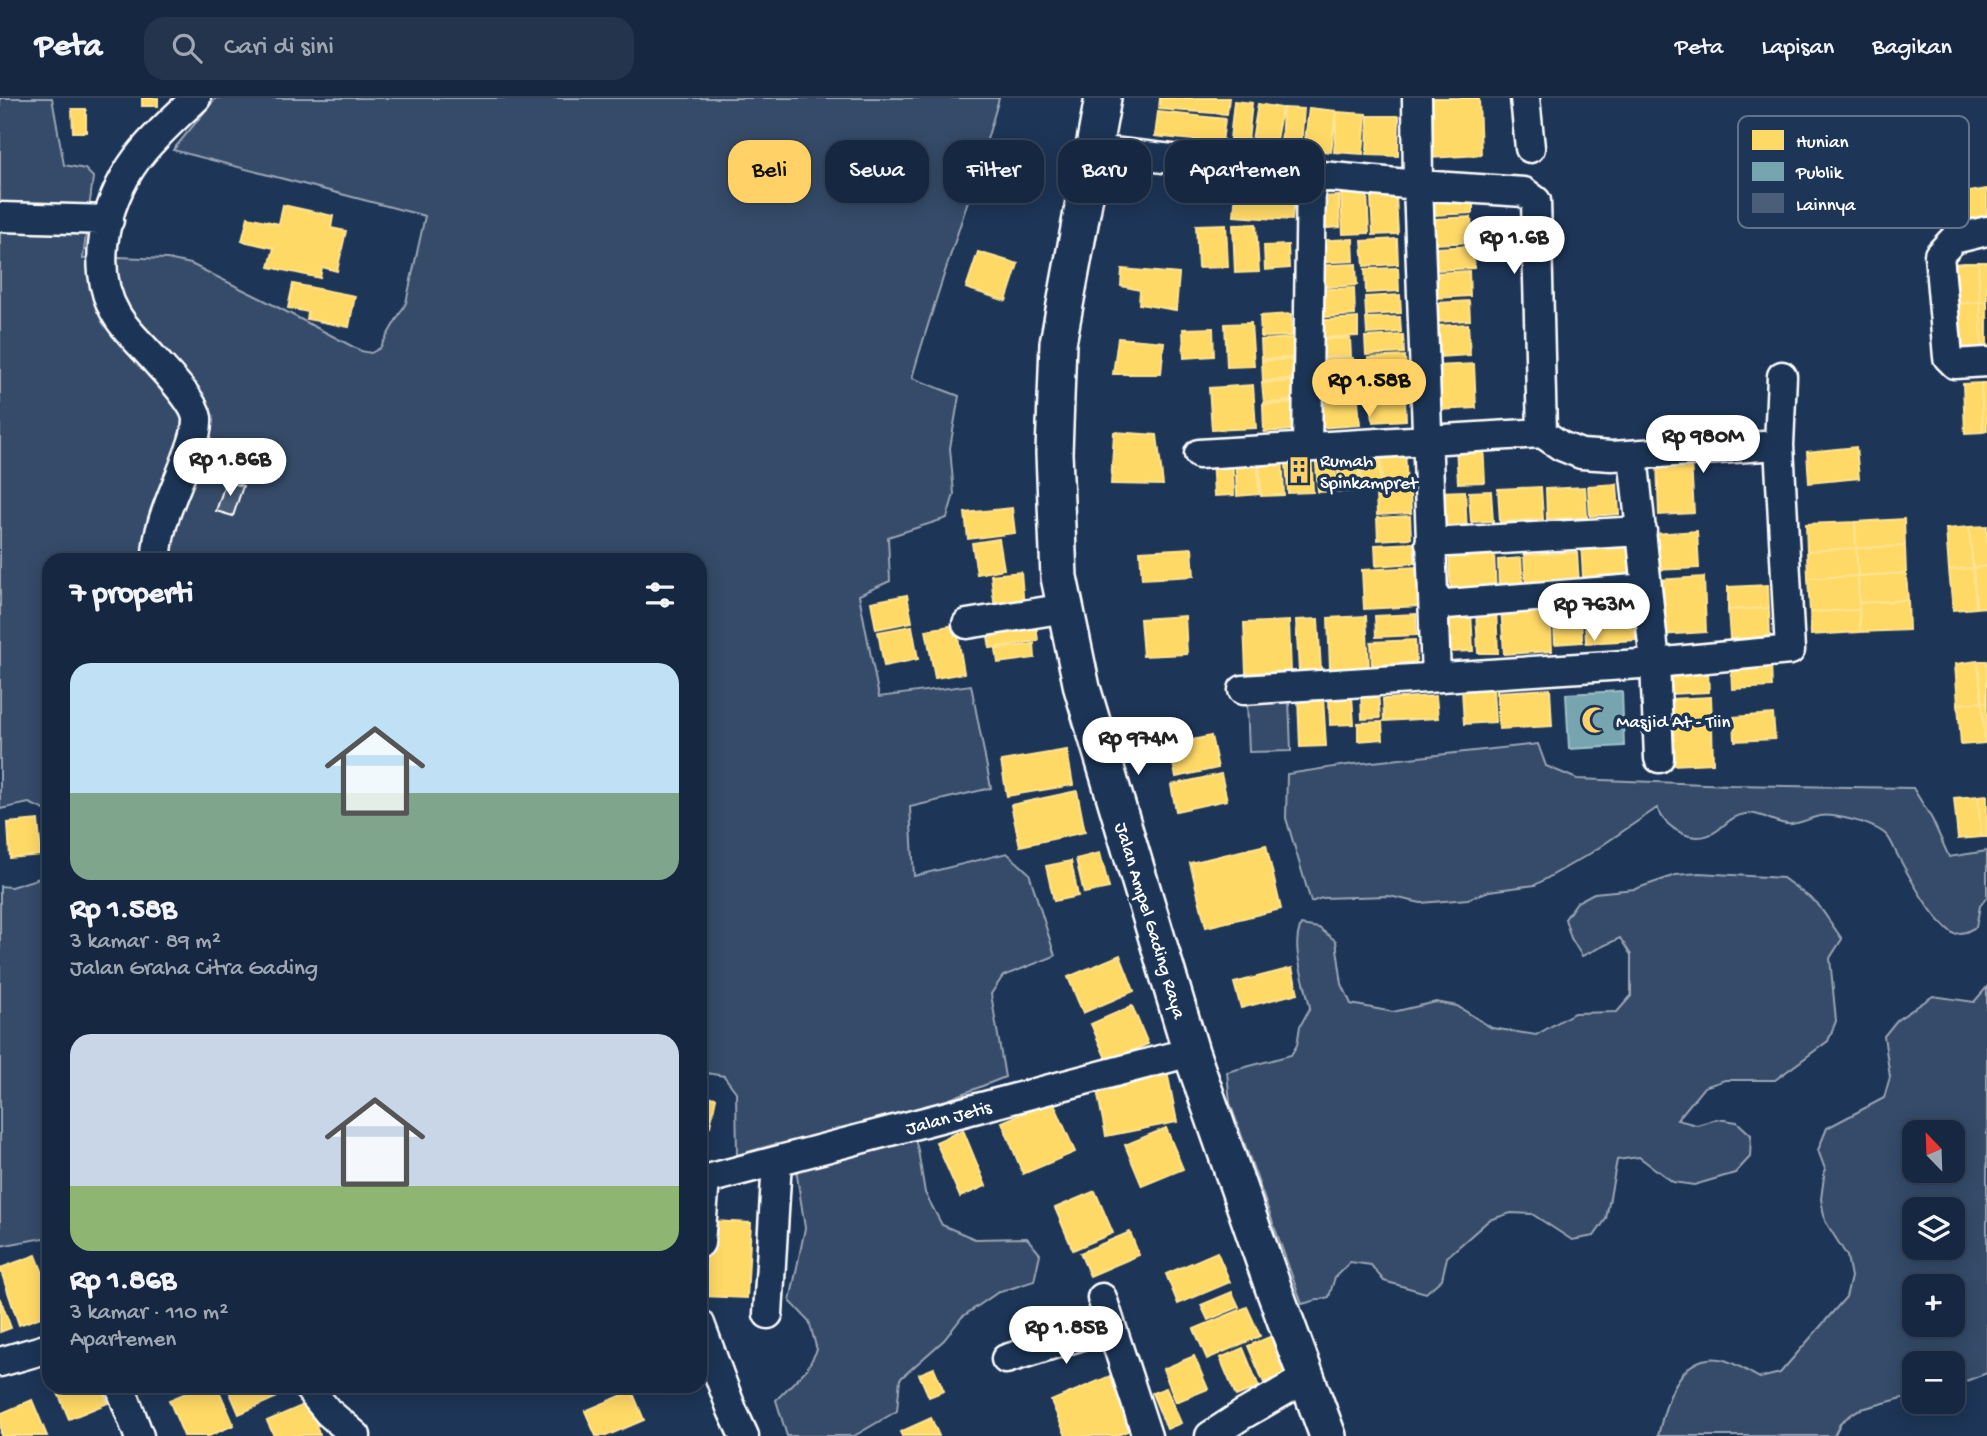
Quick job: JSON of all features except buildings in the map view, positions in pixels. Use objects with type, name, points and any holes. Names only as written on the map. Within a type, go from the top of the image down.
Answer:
[{"type":"main road","name":"Jalan Ampel Gading Raya","points":[[1096,140],[1103,98]]},
{"type":"main road","name":"Jalan Ampel Gading Raya","points":[[1084,203],[1058,343],[1054,453],[1059,577],[1082,688],[1191,1052],[1328,1436]]},
{"type":"street","points":[[157,553],[168,508],[195,439],[197,420],[195,412],[173,380],[116,315],[106,293],[102,272],[109,220],[119,188],[142,152],[196,98]]},
{"type":"street","points":[[1417,98],[1436,677]]},
{"type":"street","points":[[1525,98],[1530,148]]},
{"type":"street","points":[[1324,176],[1524,192],[1536,201],[1542,433]]},
{"type":"street","points":[[1307,447],[1311,203]]},
{"type":"street","points":[[0,217],[109,220]]},
{"type":"street","points":[[1987,231],[1954,239],[1939,254],[1948,357],[1955,364],[1987,362]]},
{"type":"street","points":[[1243,690],[1655,663],[1790,650],[1779,445],[1782,376]]},
{"type":"street","points":[[1199,454],[1542,433],[1581,454],[1612,456],[1779,445]]},
{"type":"street","points":[[1634,465],[1655,663],[1659,758]]},
{"type":"street","points":[[1430,543],[1642,531]]},
{"type":"street","points":[[1434,605],[1647,589]]},
{"type":"street","points":[[967,624],[1066,608]]},
{"type":"street","name":"Jalan Jetis","points":[[707,1179],[1191,1052]]},
{"type":"street","points":[[768,1314],[777,1161]]},
{"type":"street","points":[[1102,1298],[1147,1436]]},
{"type":"street","points":[[1006,1359],[1111,1326]]},
{"type":"street","points":[[707,1342],[744,1436]]},
{"type":"street","points":[[0,1362],[42,1350]]},
{"type":"street","points":[[1210,1436],[1308,1377]]},
{"type":"street","points":[[123,1393],[138,1436]]},
{"type":"street","points":[[313,1393],[328,1412],[356,1436]]},
{"type":"shaded area","points":[[0,98],[52,98],[64,165],[85,169],[93,177],[83,259],[167,259],[191,264],[361,351],[371,353],[380,348],[406,303],[425,216],[173,150],[216,98],[999,98],[987,140],[943,140],[943,203],[967,203],[912,378],[959,396],[950,448],[954,494],[947,518],[888,537],[890,581],[859,595],[879,697],[971,685],[991,788],[910,807],[914,876],[1007,853],[1029,873],[1055,956],[1003,976],[991,994],[1005,1077],[932,1106],[907,1112],[918,1150],[925,1193],[942,1225],[975,1239],[1027,1238],[1040,1254],[1034,1281],[997,1293],[962,1317],[944,1340],[900,1379],[897,1411],[854,1436],[787,1436],[776,1400],[807,1369],[817,1350],[809,1321],[790,1301],[805,1228],[796,1169],[776,1144],[737,1155],[736,1092],[724,1076],[707,1073],[707,553],[42,553],[42,809],[29,803],[0,809]]},
{"type":"shaded area","points":[[1289,698],[1291,751],[1249,752],[1247,700]]},
{"type":"shaded area","points":[[1538,744],[1546,766],[1577,779],[1913,788],[1932,819],[1949,857],[1987,851],[1987,897],[1980,906],[1976,927],[1954,934],[1946,927],[1923,898],[1889,838],[1867,824],[1828,815],[1786,824],[1745,814],[1709,835],[1700,837],[1683,834],[1675,829],[1657,808],[1591,853],[1535,885],[1489,891],[1468,899],[1421,903],[1389,896],[1322,898],[1311,902],[1286,818],[1287,774]]},
{"type":"shaded area","points":[[1699,873],[1783,878],[1817,903],[1842,939],[1830,958],[1836,1021],[1828,1041],[1775,1080],[1725,1080],[1704,1087],[1677,1120],[1697,1125],[1717,1119],[1737,1122],[1751,1135],[1750,1157],[1735,1173],[1694,1185],[1673,1182],[1639,1157],[1617,1160],[1606,1219],[1594,1236],[1572,1240],[1532,1214],[1511,1213],[1489,1220],[1447,1257],[1442,1279],[1426,1293],[1384,1281],[1371,1265],[1350,1262],[1335,1277],[1329,1297],[1302,1304],[1230,1103],[1227,1072],[1291,1055],[1297,1045],[1300,1026],[1310,1008],[1298,955],[1301,925],[1319,928],[1336,941],[1342,984],[1351,1004],[1393,1012],[1436,1002],[1457,1006],[1492,1028],[1536,1035],[1574,1013],[1617,1012],[1631,996],[1631,955],[1620,938],[1582,956],[1571,938],[1565,919],[1577,902],[1594,893],[1635,889],[1676,875]]},
{"type":"shaded area","points":[[42,877],[42,1238],[0,1246],[0,886],[11,887]]},
{"type":"shaded area","points":[[1987,987],[1987,1373],[1965,1381],[1965,1351],[1902,1351],[1902,1398],[1858,1410],[1841,1422],[1834,1436],[1658,1436],[1676,1384],[1694,1364],[1706,1359],[1720,1359],[1760,1378],[1780,1373],[1846,1297],[1851,1277],[1847,1256],[1825,1221],[1821,1199],[1825,1169],[1818,1150],[1827,1128],[1884,1098],[1890,1077],[1884,1036],[1897,1020],[1933,996],[1974,1002]]},
{"type":"place","name":"Rumah Spinkampret","points":[[1299,470]]},
{"type":"place","name":"Masjid At - Tiin","points":[[1595,720]]}]
